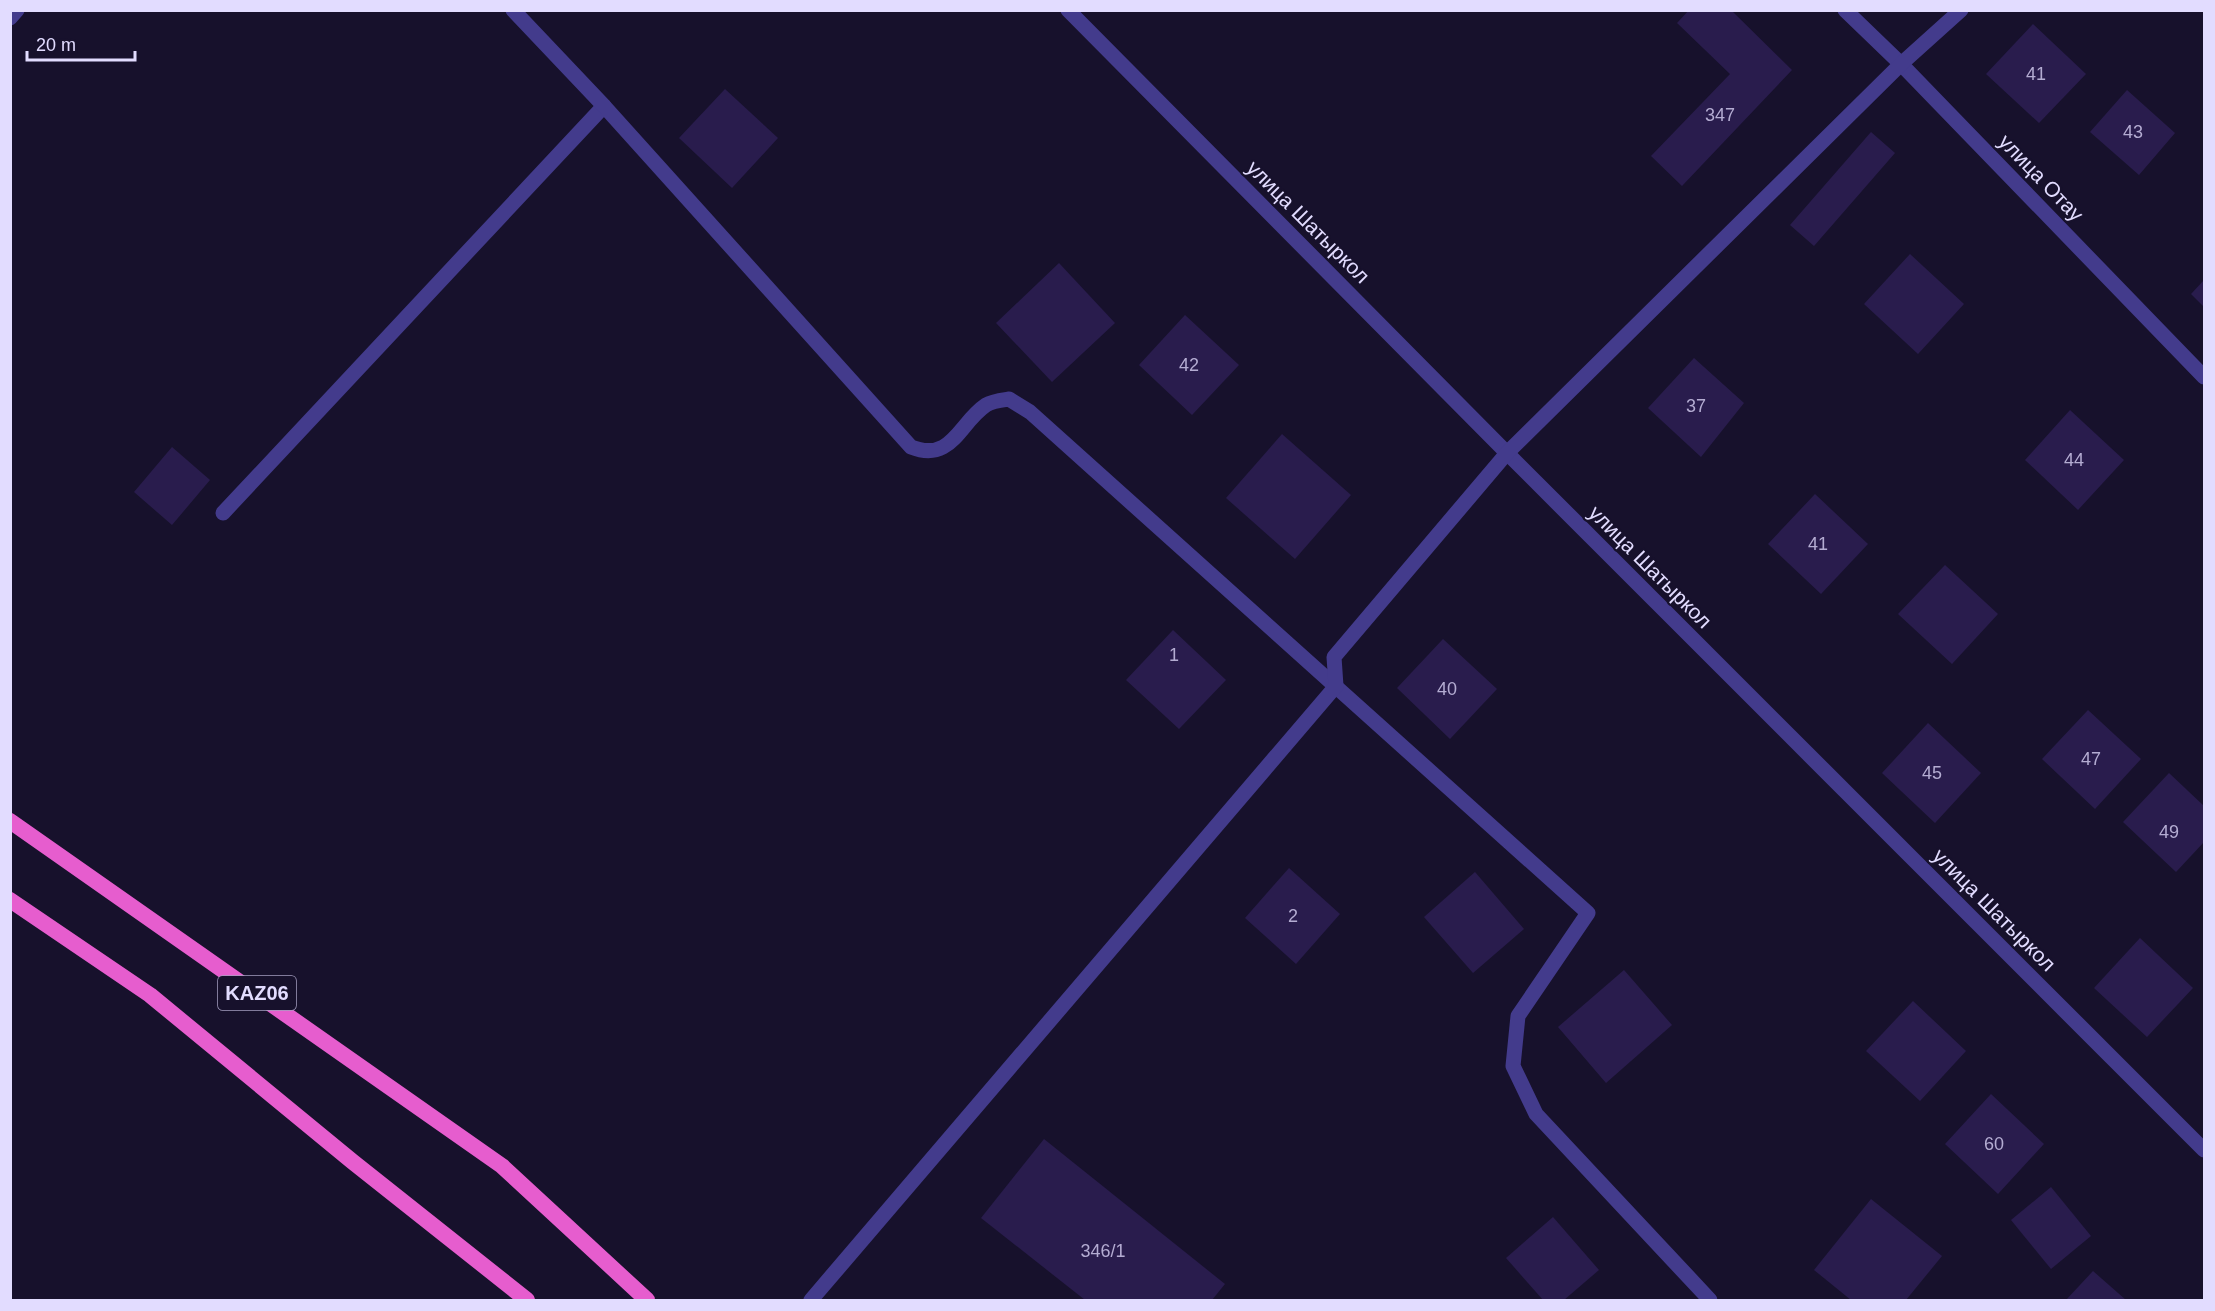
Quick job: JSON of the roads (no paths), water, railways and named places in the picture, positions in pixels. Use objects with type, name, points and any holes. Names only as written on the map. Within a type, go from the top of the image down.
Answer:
[{"type":"highway","name":"KАZ06","points":[[10,821],[502,1166],[647,1300]]},
{"type":"highway","name":"KАZ06","points":[[10,900],[150,995],[525,1300]]},
{"type":"street","points":[[10,18],[17,10]]},
{"type":"street","points":[[513,10],[604,106],[911,447],[925,453],[939,451],[987,404],[1009,399],[1030,412],[1588,913],[1518,1016],[1513,1066],[1536,1114],[1710,1300]]},
{"type":"street","name":"улица Шатыркол","points":[[1068,10],[1507,453],[2205,1150]]},
{"type":"street","name":"улица Отау","points":[[1845,10],[1901,64],[2205,376]]},
{"type":"street","points":[[811,1300],[1336,686],[1334,657],[1507,453],[1901,64],[1961,10]]},
{"type":"street","points":[[223,513],[604,106]]}]
